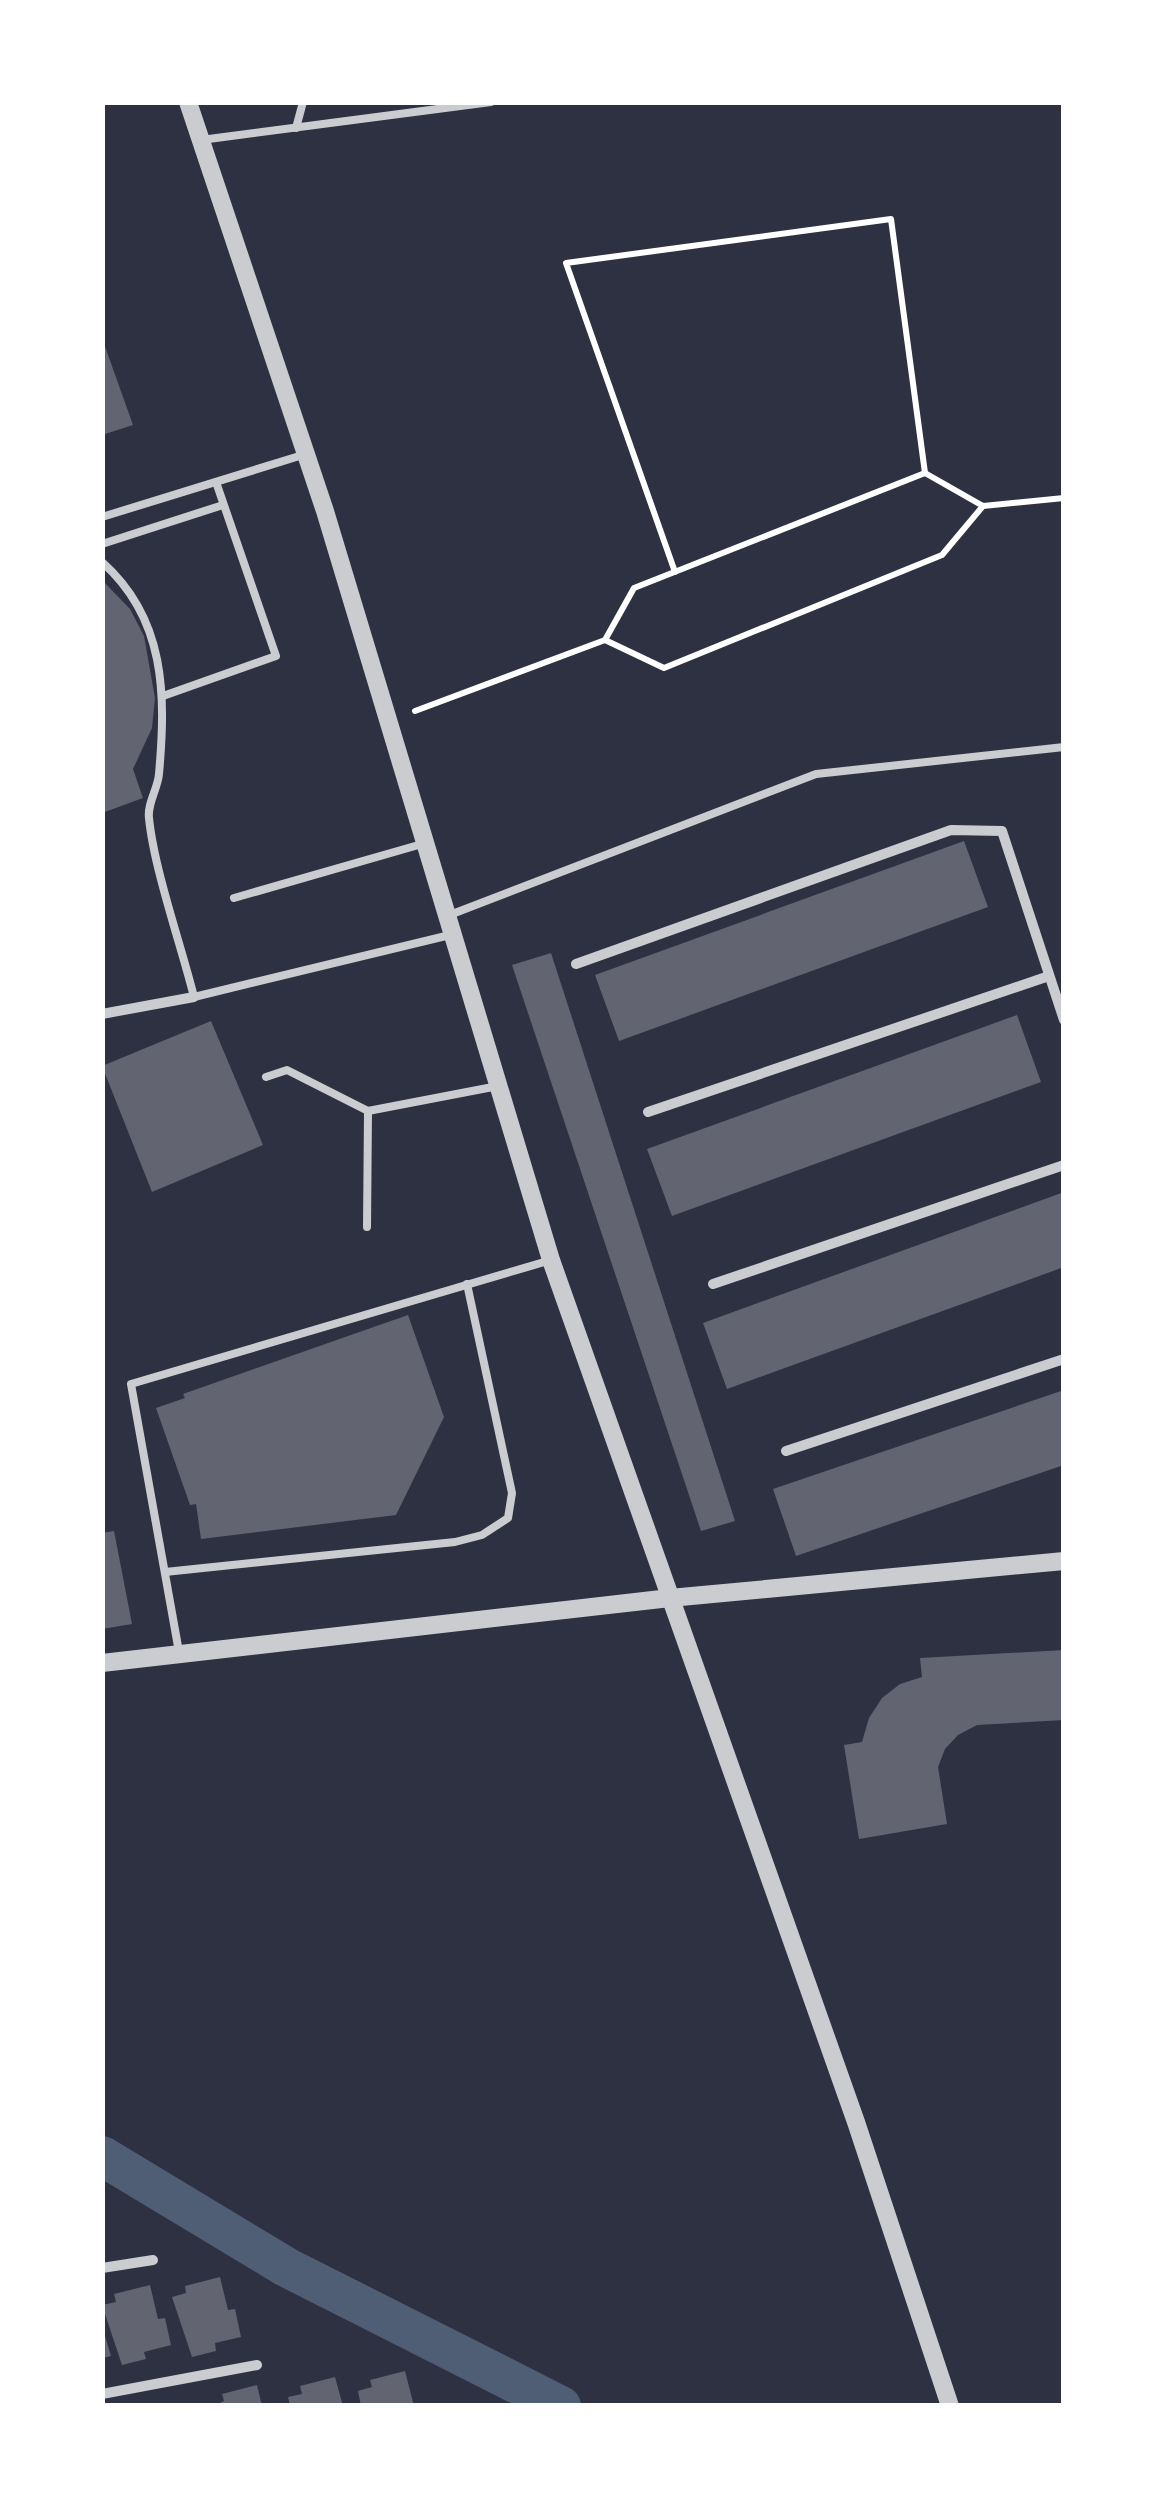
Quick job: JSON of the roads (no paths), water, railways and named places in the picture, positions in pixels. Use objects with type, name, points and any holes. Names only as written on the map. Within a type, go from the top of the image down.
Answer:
[{"type":"street","points":[[188,102],[306,454],[551,1260],[850,2106],[950,2406]]},
{"type":"street","points":[[576,964],[952,830],[1002,831],[1064,1020]]},
{"type":"street","points":[[648,1112],[1049,976]]},
{"type":"street","points":[[102,1014],[194,997]]},
{"type":"street","points":[[713,1284],[1064,1165]]},
{"type":"street","points":[[786,1452],[1064,1359]]},
{"type":"street","points":[[102,1663],[670,1598],[1064,1561]]},
{"type":"street","points":[[102,2268],[153,2260]]},
{"type":"street","points":[[102,2394],[257,2365]]},
{"type":"lane","points":[[296,128],[302,102]]},
{"type":"lane","points":[[201,140],[490,102]]},
{"type":"lane","points":[[102,516],[306,454]]},
{"type":"lane","points":[[163,696],[276,656],[216,482]]},
{"type":"lane","points":[[102,544],[224,505]]},
{"type":"lane","points":[[102,562],[126,583],[156,638],[163,696],[158,783],[148,815],[194,997],[450,925],[816,774],[1064,747]]},
{"type":"lane","points":[[234,898],[426,843]]},
{"type":"lane","points":[[266,1077],[287,1070],[368,1112],[498,1086]]},
{"type":"lane","points":[[368,1112],[368,1227]]},
{"type":"lane","points":[[179,1652],[131,1384],[551,1260]]},
{"type":"lane","points":[[165,1572],[455,1542],[482,1535],[508,1518],[512,1493],[468,1284]]},
{"type":"waterway","points":[[102,2156],[286,2267],[561,2406]]}]
